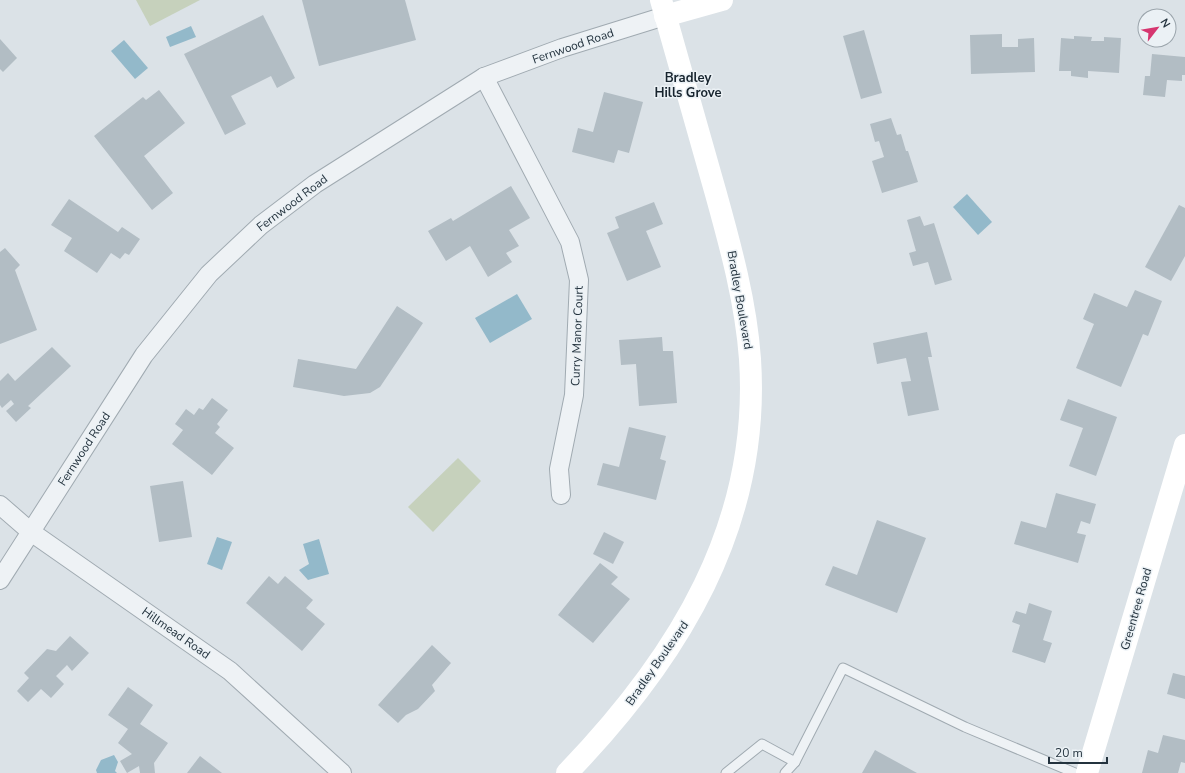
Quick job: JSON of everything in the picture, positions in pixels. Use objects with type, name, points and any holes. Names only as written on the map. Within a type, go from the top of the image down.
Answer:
[{"type":"main road","name":"Fernwood Road","points":[[663,8],[722,0]]},
{"type":"main road","name":"Bradley Boulevard","points":[[567,773],[631,702],[683,627],[711,573],[721,547],[734,505],[745,450],[750,386],[750,360],[746,324],[722,217],[663,8]]},
{"type":"main road","name":"Greentree Road","points":[[1087,773],[1185,445]]},
{"type":"street","name":"Fernwood Road","points":[[0,580],[144,355],[208,274],[261,225],[315,184],[484,77],[663,8]]},
{"type":"street","name":"Curry Manor Court","points":[[484,77],[570,242],[579,280],[574,395],[559,469],[561,495]]},
{"type":"street","name":"Hillmead Road","points":[[0,505],[31,532],[230,671],[342,773]]},
{"type":"lane","points":[[785,773],[795,762],[843,668],[965,727],[1075,773]]},
{"type":"lane","points":[[726,773],[762,744],[795,762]]},
{"type":"green space","points":[[136,0],[200,0],[150,26]]},
{"type":"green space","points":[[458,458],[481,481],[433,532],[408,507]]},
{"type":"water","points":[[191,26],[196,37],[170,47],[166,37]]},
{"type":"water","points":[[124,40],[148,68],[135,79],[111,51]]},
{"type":"water","points":[[967,194],[992,222],[978,235],[953,207]]},
{"type":"water","points":[[517,294],[532,319],[490,343],[475,318]]},
{"type":"water","points":[[217,537],[232,542],[222,570],[207,564]]},
{"type":"water","points":[[319,539],[329,574],[308,580],[299,570],[309,564],[303,544]]},
{"type":"water","points":[[114,755],[118,762],[115,771],[117,773],[97,773],[96,770],[101,760]]},
{"type":"building","points":[[302,0],[405,0],[416,40],[319,66]]},
{"type":"building","points":[[263,15],[295,78],[277,88],[271,76],[231,96],[246,124],[225,135],[184,54]]},
{"type":"building","points":[[864,30],[882,93],[861,99],[843,36]]},
{"type":"building","points":[[1002,34],[1002,47],[1018,47],[1018,39],[1034,38],[1035,72],[971,74],[970,35]]},
{"type":"building","points":[[1074,36],[1092,37],[1091,41],[1104,41],[1104,37],[1121,38],[1119,73],[1088,71],[1088,78],[1071,76],[1071,71],[1059,71],[1061,38],[1074,39]]},
{"type":"building","points":[[0,39],[17,58],[3,72],[0,69]]},
{"type":"building","points":[[1152,54],[1185,57],[1185,75],[1182,75],[1182,81],[1167,80],[1165,97],[1143,95],[1145,76],[1150,76]]},
{"type":"building","points":[[159,90],[185,123],[144,156],[173,193],[152,210],[94,136],[143,97],[146,100]]},
{"type":"building","points":[[604,92],[643,102],[629,153],[618,150],[614,163],[572,152],[578,128],[593,132]]},
{"type":"building","points":[[891,118],[897,135],[901,134],[918,182],[882,193],[872,161],[884,157],[879,141],[875,142],[870,124]]},
{"type":"building","points":[[511,186],[530,218],[509,230],[519,246],[506,253],[512,262],[488,277],[470,246],[446,261],[428,231],[451,218],[453,221]]},
{"type":"building","points":[[69,199],[118,232],[122,227],[140,239],[129,255],[125,253],[120,259],[111,253],[97,273],[64,251],[72,238],[51,225]]},
{"type":"building","points":[[654,202],[663,224],[646,231],[661,267],[627,281],[607,233],[619,228],[615,217]]},
{"type":"building","points":[[1179,205],[1185,208],[1185,256],[1171,281],[1145,267]]},
{"type":"building","points":[[920,216],[924,226],[934,223],[952,280],[935,285],[928,262],[913,266],[909,253],[916,251],[907,220]]},
{"type":"building","points":[[5,248],[20,265],[15,270],[37,330],[0,344],[0,252]]},
{"type":"building","points":[[1135,290],[1162,301],[1148,336],[1143,334],[1121,387],[1076,368],[1094,324],[1083,319],[1094,293],[1127,307]]},
{"type":"building","points":[[397,306],[423,323],[380,387],[370,393],[344,396],[293,387],[298,359],[356,369]]},
{"type":"building","points":[[927,332],[932,357],[928,357],[939,410],[908,416],[901,382],[911,381],[906,358],[877,364],[873,343]]},
{"type":"building","points":[[662,337],[663,351],[673,351],[677,403],[639,406],[636,364],[621,365],[619,340]]},
{"type":"building","points":[[52,347],[71,366],[28,406],[31,408],[16,422],[6,411],[14,404],[11,400],[2,408],[0,405],[0,381],[8,373],[15,381]]},
{"type":"building","points":[[212,398],[228,410],[217,424],[220,427],[215,433],[234,448],[212,475],[172,444],[183,430],[175,424],[186,409],[194,415],[199,408],[203,410]]},
{"type":"building","points":[[1068,399],[1117,417],[1096,476],[1069,466],[1083,428],[1060,420]]},
{"type":"building","points":[[629,427],[666,436],[660,459],[666,461],[656,500],[597,485],[603,463],[619,467]]},
{"type":"building","points":[[183,481],[192,537],[159,542],[150,486]]},
{"type":"building","points":[[1056,493],[1096,504],[1090,524],[1081,521],[1077,533],[1086,535],[1078,563],[1014,544],[1021,521],[1046,528]]},
{"type":"building","points":[[877,520],[926,538],[897,613],[825,585],[833,566],[857,575]]},
{"type":"building","points":[[604,532],[624,542],[613,564],[593,554]]},
{"type":"building","points":[[600,563],[618,577],[611,584],[630,599],[593,643],[558,615]]},
{"type":"building","points":[[269,576],[278,584],[285,576],[313,600],[306,608],[325,624],[302,651],[246,603]]},
{"type":"building","points":[[1029,603],[1052,611],[1043,640],[1052,643],[1045,663],[1012,652],[1020,625],[1012,622],[1016,611],[1026,614]]},
{"type":"building","points":[[70,636],[89,653],[72,671],[67,665],[56,676],[64,684],[51,698],[41,689],[28,702],[17,691],[29,678],[24,673],[47,649],[56,651]]},
{"type":"building","points":[[432,645],[451,663],[432,685],[435,691],[418,709],[406,715],[398,723],[378,705]]},
{"type":"building","points":[[1173,673],[1185,676],[1185,699],[1167,694]]},
{"type":"building","points":[[128,687],[153,705],[140,724],[168,743],[154,763],[155,773],[140,773],[139,766],[127,773],[120,761],[132,754],[118,743],[128,729],[108,715]]},
{"type":"building","points":[[1163,735],[1185,740],[1185,763],[1181,762],[1178,773],[1142,773],[1148,750],[1158,753]]},
{"type":"building","points":[[875,750],[917,773],[862,773]]},
{"type":"building","points":[[200,756],[222,773],[187,773]]},
{"type":"district","name":"Bradley Hills Grove","points":[[688,86]]}]
